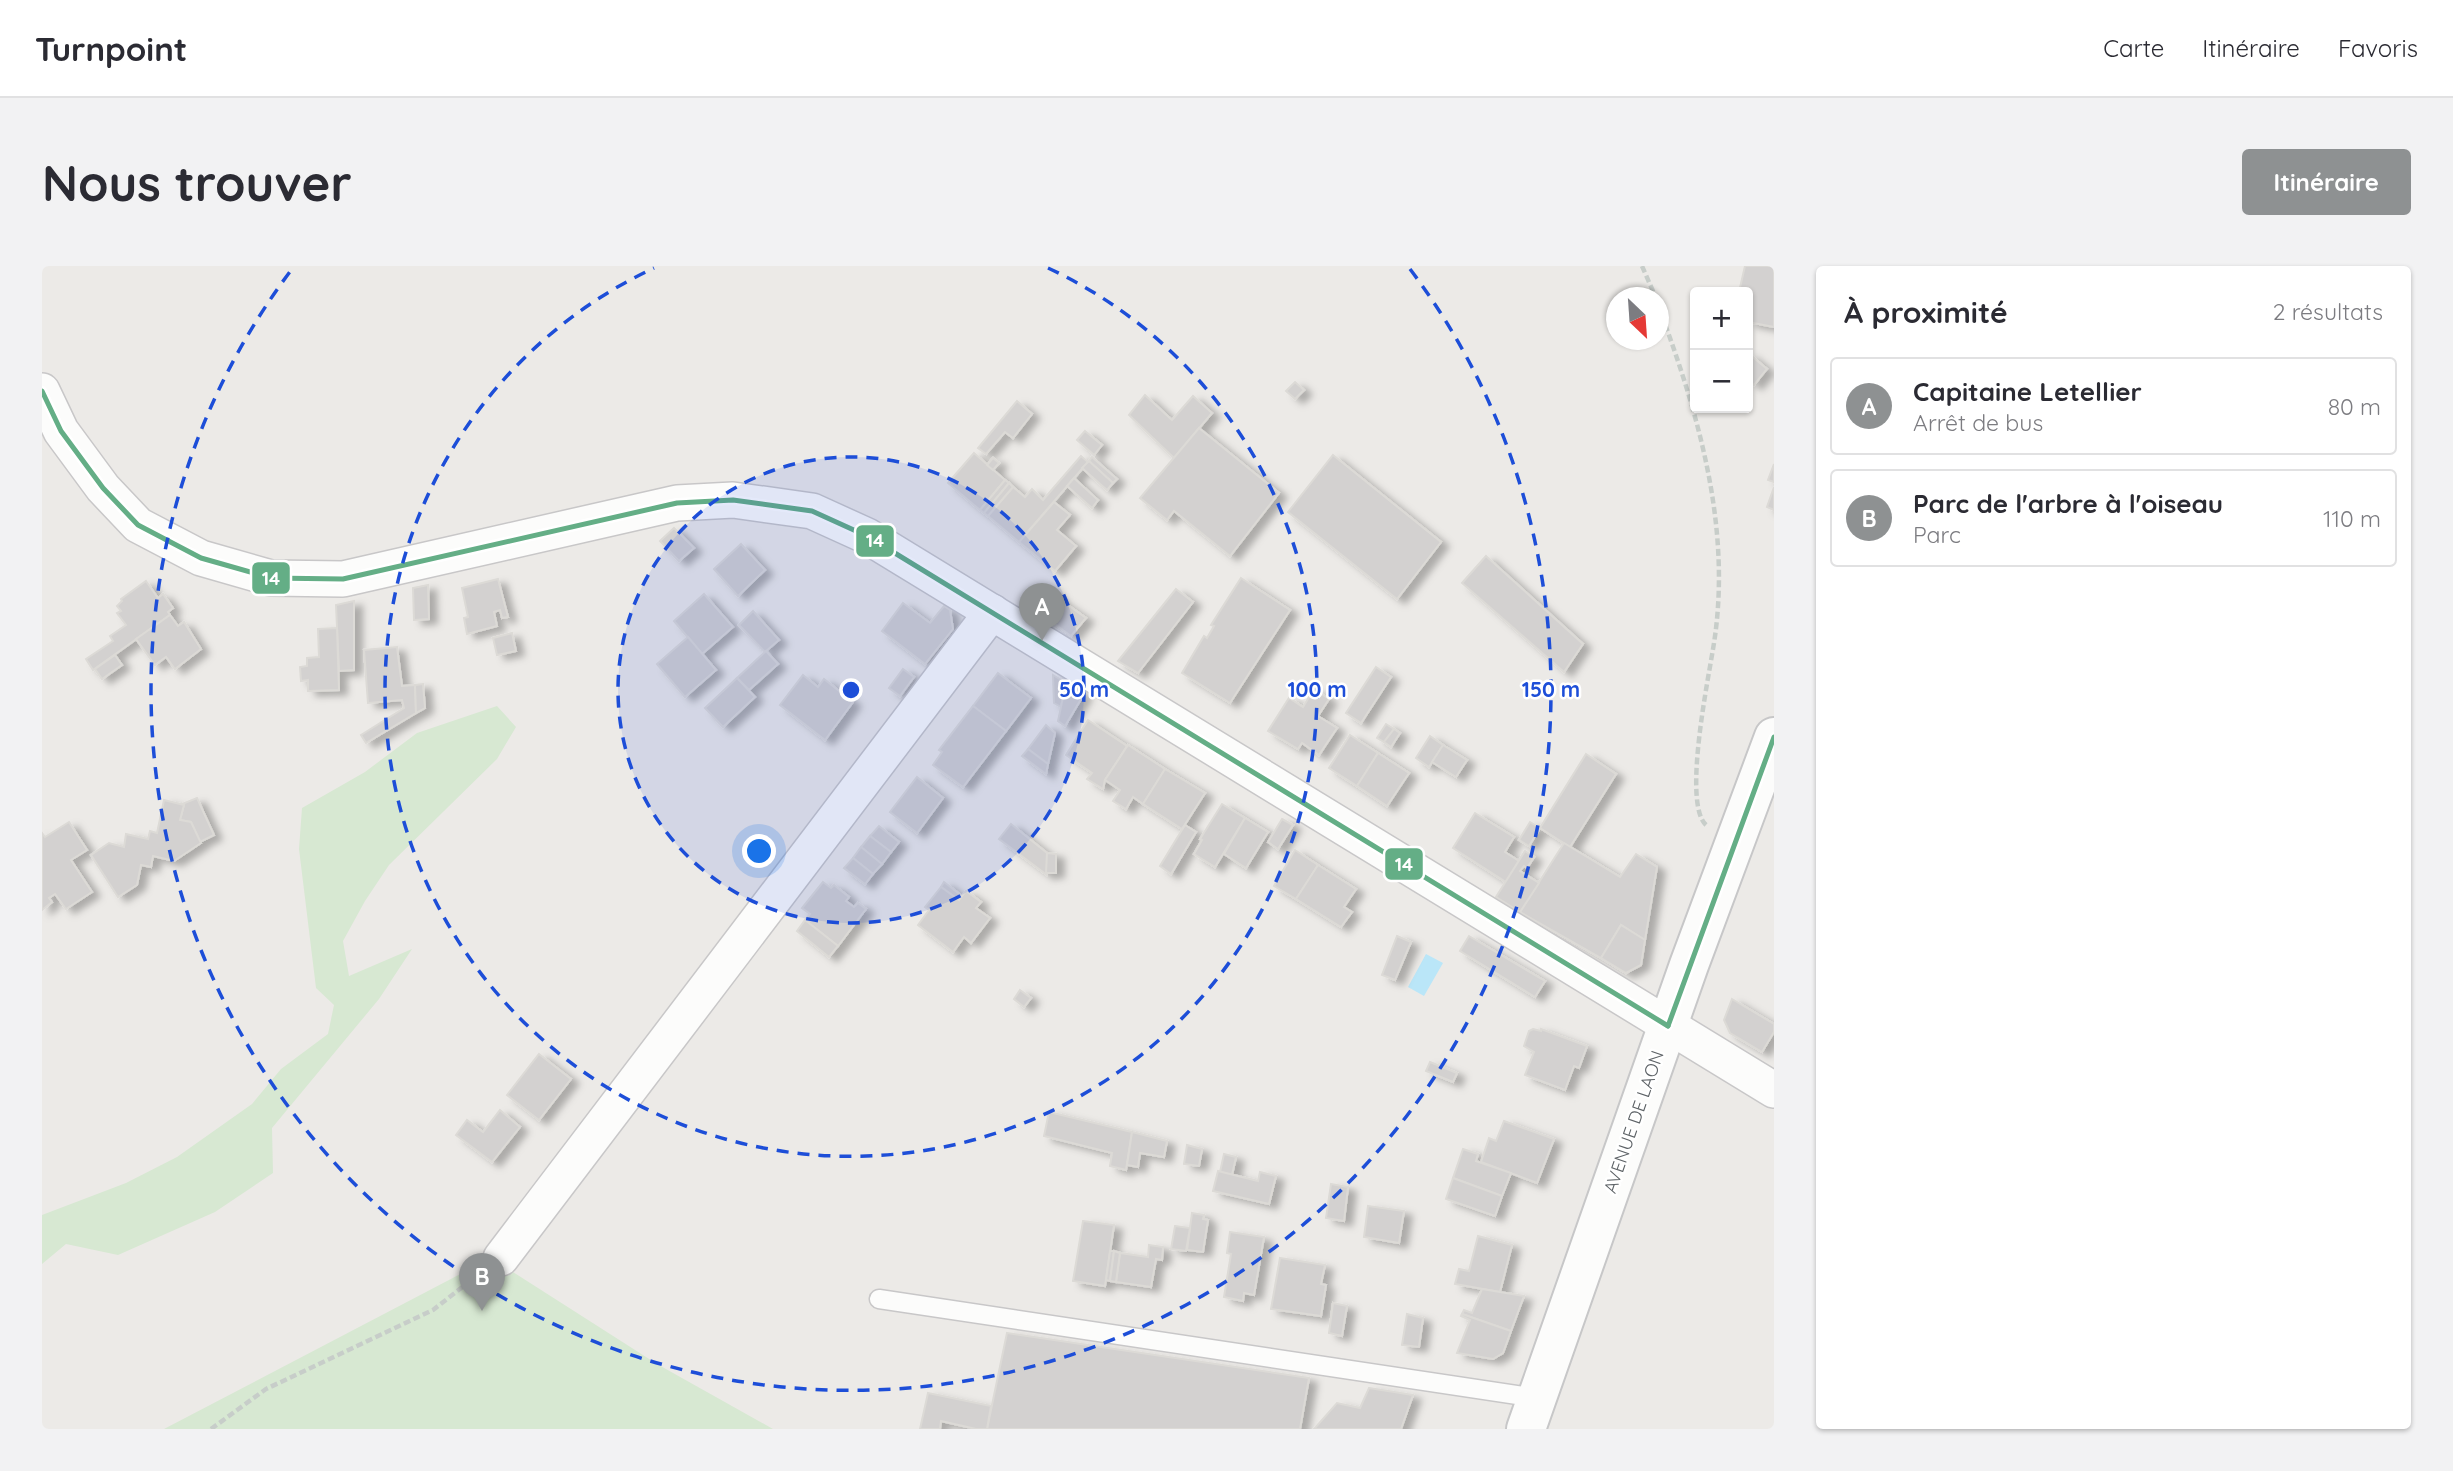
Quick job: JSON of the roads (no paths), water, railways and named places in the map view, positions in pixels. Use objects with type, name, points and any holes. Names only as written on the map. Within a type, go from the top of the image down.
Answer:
[{"type":"main road","name":"AVENUE DE LAON","points":[[1532,1414],[1668,1026],[1774,737]]},
{"type":"street","points":[[42,391],[61,431],[103,488],[138,525],[201,558],[271,578],[343,579],[677,503],[733,500],[811,511],[867,536],[1774,1090]]},
{"type":"street","points":[[501,1258],[992,612]]},
{"type":"lane","points":[[879,1299],[1532,1414]]},
{"type":"water","points":[[1426,954],[1443,963],[1424,996],[1408,987]]},
{"type":"place","name":"Capitaine Letellier","points":[[1042,641]]},
{"type":"place","name":"Parc de l'arbre à l'oiseau","points":[[482,1311]]}]
